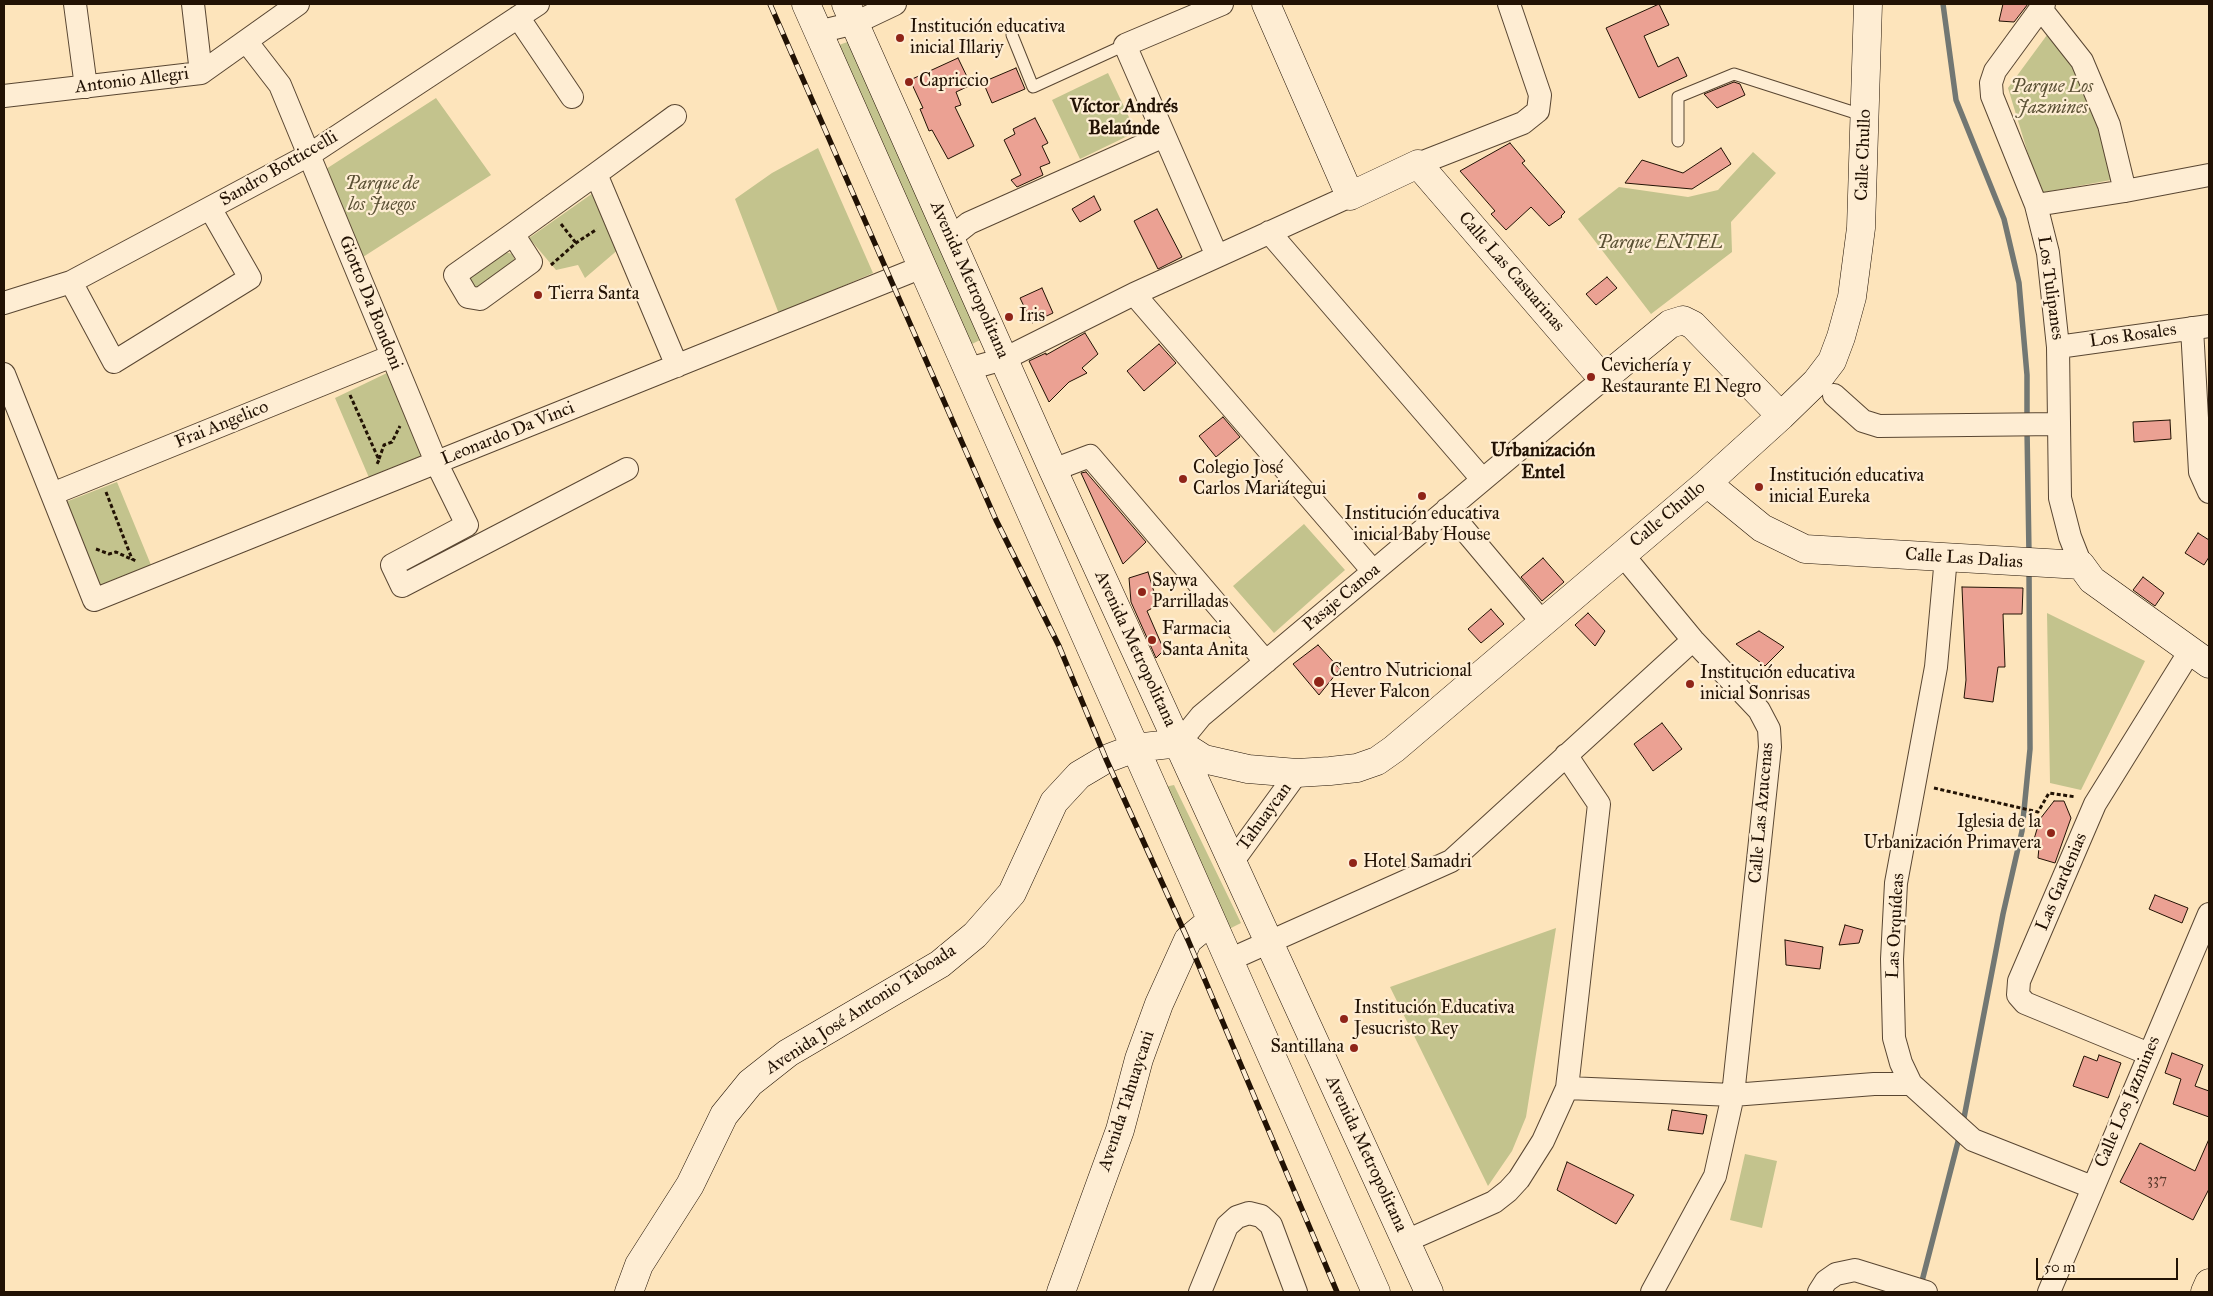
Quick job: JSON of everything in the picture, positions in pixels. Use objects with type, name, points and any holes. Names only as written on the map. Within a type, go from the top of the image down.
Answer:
[{"type":"main road","points":[[806,4],[1210,921],[1376,1292]]},
{"type":"main road","points":[[1266,4],[1350,196],[1418,164]]},
{"type":"main road","name":"Calle Chullo","points":[[1179,743],[1204,759],[1248,770],[1297,772],[1357,768],[1377,761],[1394,749],[1707,483],[1782,416],[1816,382],[1832,361],[1842,337],[1852,297],[1861,228],[1868,4]]},
{"type":"main road","name":"Avenida Metropolitana","points":[[850,13],[1053,470],[1429,1292]]},
{"type":"main road","name":"Calle Las Casuarinas","points":[[1418,164],[1603,379]]},
{"type":"main road","name":"Pasaje Canoa","points":[[1603,379],[1670,324],[1683,320],[1693,325],[1782,416]]},
{"type":"main road","name":"Calle Las Dalias","points":[[1707,483],[1762,528],[1805,549],[2081,566]]},
{"type":"main road","points":[[2081,566],[2092,580],[2200,657]]},
{"type":"main road","name":"Avenida José Antonio Taboada","points":[[629,1292],[639,1265],[690,1185],[724,1114],[750,1083],[788,1054],[940,964],[975,935],[1012,893],[1054,802],[1079,775],[1106,759],[1135,748],[1179,743]]},
{"type":"main road","name":"Avenida Tahuaycani","points":[[1061,1292],[1120,1130],[1139,1059],[1159,1004],[1188,940],[1210,921]]},
{"type":"main road","points":[[2205,1292],[2209,1283]]},
{"type":"street","points":[[76,4],[86,87]]},
{"type":"street","points":[[193,4],[201,73]]},
{"type":"street","name":"Antonio Allegri","points":[[4,96],[201,73],[298,4]]},
{"type":"street","name":"Sandro Botticcelli","points":[[4,304],[71,282],[309,155],[538,4]]},
{"type":"street","points":[[818,32],[850,13],[895,4]]},
{"type":"street","points":[[1217,256],[1124,45],[1222,4]]},
{"type":"street","points":[[1418,164],[1523,123],[1538,111],[1540,95],[1509,4]]},
{"type":"street","points":[[2042,6],[2082,61],[2109,125],[2125,191]]},
{"type":"street","name":"Los Tulipanes","points":[[2042,6],[1995,71],[1990,83],[1992,96],[2036,205],[2048,253],[2058,347],[2038,425],[2070,537],[2081,566]]},
{"type":"street","points":[[518,17],[572,97]]},
{"type":"street","name":"Giotto Da Bondoni","points":[[246,41],[280,85],[436,462],[467,525],[392,565],[402,586],[627,469]]},
{"type":"street","points":[[512,234],[675,116]]},
{"type":"street","points":[[950,238],[969,223],[1164,136]]},
{"type":"street","points":[[596,174],[677,366]]},
{"type":"street","points":[[2036,205],[2209,175]]},
{"type":"street","points":[[968,369],[1004,359],[1134,294],[1350,196]]},
{"type":"street","points":[[71,282],[114,362],[250,278],[210,208]]},
{"type":"street","points":[[1269,232],[1482,479]]},
{"type":"street","name":"Leonardo Da Vinci","points":[[52,494],[94,600],[922,267]]},
{"type":"street","points":[[1134,294],[1373,571]]},
{"type":"street","points":[[2201,327],[2200,472],[2209,492]]},
{"type":"street","name":"Los Rosales","points":[[2058,347],[2201,327]]},
{"type":"street","name":"Frai Angelico","points":[[52,494],[392,356]]},
{"type":"street","points":[[4,374],[52,494]]},
{"type":"street","name":"Pasaje Canoa","points":[[1179,743],[1201,716],[1603,379]]},
{"type":"street","points":[[1834,395],[1863,421],[1879,426],[2038,425]]},
{"type":"street","points":[[1053,470],[1090,456],[1266,662]]},
{"type":"street","points":[[1447,509],[1542,622]]},
{"type":"street","name":"Calle Las Azucenas","points":[[1622,554],[1693,640],[1759,710],[1769,729],[1770,747],[1733,1095],[1715,1176],[1652,1292]]},
{"type":"street","name":"Las Orquídeas","points":[[1951,557],[1936,667],[1896,883],[1892,959],[1894,1038],[1901,1063],[1911,1084],[1973,1140],[2092,1187]]},
{"type":"street","points":[[1229,960],[1451,861],[1693,640]]},
{"type":"street","name":"Las Gardenias","points":[[2149,1054],[2025,1002],[2018,994],[2019,981],[2095,804],[2200,657]]},
{"type":"street","points":[[1406,1242],[1494,1202],[1508,1191],[1519,1179],[1544,1141],[1567,1088],[1599,804],[1566,755]]},
{"type":"street","name":"Tahuaycan","points":[[1233,861],[1297,772]]},
{"type":"street","name":"Calle Los Jazmines","points":[[2049,1292],[2209,914]]},
{"type":"street","points":[[1567,1088],[1733,1095],[1874,1084],[1911,1084]]},
{"type":"street","points":[[1200,1292],[1226,1226],[1236,1217],[1249,1214],[1261,1216],[1271,1225],[1296,1292]]},
{"type":"street","points":[[1819,1292],[1826,1282],[1836,1274],[1855,1270],[1926,1292]]},
{"type":"lane","points":[[1012,35],[1033,86],[1124,45]]},
{"type":"lane","points":[[1678,141],[1678,96],[1734,74],[1866,116]]},
{"type":"path","points":[[556,218],[576,243]]},
{"type":"path","points":[[549,267],[576,243],[604,225]]},
{"type":"path","points":[[347,389],[378,460]]},
{"type":"path","points":[[376,467],[384,445],[392,442],[400,426],[405,423]]},
{"type":"path","points":[[103,485],[132,560]]},
{"type":"path","points":[[93,548],[109,554],[116,552],[140,563]]},
{"type":"path","points":[[1915,784],[2038,812],[2049,792],[2080,797],[2095,804]]},
{"type":"green space","name":"Parque Los Jazmines","points":[[2047,35],[2067,52],[2086,79],[2111,180],[2040,193],[2008,88]]},
{"type":"green space","points":[[850,41],[984,338],[968,346],[839,45]]},
{"type":"green space","points":[[1108,73],[1136,132],[1080,159],[1052,100]]},
{"type":"green space","name":"Parque de los Juegos","points":[[436,98],[491,175],[363,257],[326,169]]},
{"type":"green space","points":[[818,148],[873,273],[779,314],[735,199],[772,173]]},
{"type":"green space","name":"Parque ENTEL","points":[[1753,152],[1776,173],[1731,222],[1732,252],[1651,314],[1578,219],[1619,187],[1688,197],[1718,190]]},
{"type":"green space","points":[[593,193],[620,248],[585,278],[578,265],[556,270],[529,238]]},
{"type":"green space","points":[[506,252],[512,254],[514,263],[478,289],[472,289],[470,278]]},
{"type":"green space","points":[[387,373],[424,459],[370,480],[335,398]]},
{"type":"green space","points":[[117,482],[151,565],[97,589],[63,503]]},
{"type":"green space","points":[[1304,524],[1345,570],[1274,633],[1233,586]]},
{"type":"green space","points":[[2047,613],[2145,661],[2081,790],[2050,783]]},
{"type":"green space","points":[[1174,785],[1241,923],[1229,929],[1160,788]]},
{"type":"green space","points":[[1556,928],[1526,1117],[1512,1151],[1488,1186],[1390,987]]},
{"type":"green space","points":[[1745,1154],[1777,1161],[1762,1228],[1730,1220]]},
{"type":"building","points":[[1659,4],[1669,25],[1644,36],[1658,67],[1678,57],[1687,76],[1639,98],[1606,28]]},
{"type":"building","points":[[2003,4],[2028,4],[2014,22],[1999,21]]},
{"type":"building","points":[[958,58],[971,85],[956,92],[961,105],[955,107],[974,146],[948,159],[932,130],[929,131],[920,109],[923,108],[910,80]]},
{"type":"building","points":[[1016,68],[1025,89],[992,103],[983,82]]},
{"type":"building","points":[[1734,82],[1740,84],[1745,95],[1717,108],[1704,94]]},
{"type":"building","points":[[1035,118],[1048,143],[1042,146],[1050,163],[1040,167],[1043,175],[1017,187],[1011,180],[1021,175],[1004,140],[1015,134],[1013,129]]},
{"type":"building","points":[[1510,143],[1525,161],[1522,163],[1565,212],[1562,217],[1549,226],[1531,207],[1506,230],[1491,214],[1495,211],[1460,171]]},
{"type":"building","points":[[1721,148],[1731,164],[1692,189],[1625,183],[1642,160],[1683,173]]},
{"type":"building","points":[[1094,196],[1101,210],[1080,222],[1072,209]]},
{"type":"building","points":[[1157,209],[1182,257],[1158,269],[1134,221]]},
{"type":"building","points":[[1607,277],[1617,288],[1596,305],[1586,294]]},
{"type":"building","points":[[1042,288],[1053,313],[1032,323],[1020,298]]},
{"type":"building","points":[[1085,333],[1098,354],[1082,368],[1087,373],[1069,382],[1049,402],[1029,361],[1046,353],[1046,355]]},
{"type":"building","points":[[1159,344],[1176,363],[1144,391],[1127,371]]},
{"type":"building","points":[[1223,417],[1240,437],[1216,457],[1199,436]]},
{"type":"building","points":[[2170,420],[2171,439],[2134,442],[2133,422]]},
{"type":"building","points":[[1086,472],[1146,542],[1123,564],[1081,473]]},
{"type":"building","points":[[2198,533],[2209,540],[2209,557],[2204,565],[2185,553]]},
{"type":"building","points":[[1543,558],[1564,582],[1542,601],[1521,577]]},
{"type":"building","name":"Saywa Parrilladas","points":[[1148,572],[1158,605],[1147,611],[1164,650],[1156,658],[1131,602],[1129,578]]},
{"type":"building","points":[[2143,577],[2164,593],[2155,606],[2133,590]]},
{"type":"building","points":[[1962,587],[2023,588],[2022,614],[2003,614],[2005,667],[1998,667],[1993,702],[1964,698],[1966,680]]},
{"type":"building","points":[[1491,609],[1504,624],[1481,643],[1468,629]]},
{"type":"building","points":[[1588,613],[1605,631],[1595,646],[1575,625]]},
{"type":"building","points":[[1759,631],[1784,647],[1765,666],[1736,644]]},
{"type":"building","name":"Centro Nutricional Hever Falcon","points":[[1318,645],[1340,669],[1319,695],[1293,664]]},
{"type":"building","points":[[1662,723],[1682,749],[1653,771],[1634,744]]},
{"type":"building","name":"Iglesia de la Urbanización Primavera","points":[[2054,801],[2064,801],[2071,818],[2055,863],[2038,858],[2039,847],[2032,846],[2040,819]]},
{"type":"building","points":[[2155,895],[2188,908],[2182,923],[2149,909]]},
{"type":"building","points":[[1845,925],[1863,930],[1859,943],[1839,945]]},
{"type":"building","points":[[1785,940],[1823,947],[1820,969],[1786,965]]},
{"type":"building","points":[[2172,1053],[2203,1065],[2195,1086],[2209,1091],[2209,1117],[2173,1104],[2181,1079],[2165,1073]]},
{"type":"building","points":[[2099,1055],[2121,1063],[2108,1098],[2073,1086],[2084,1056],[2097,1061]]},
{"type":"building","points":[[1672,1110],[1707,1115],[1703,1134],[1668,1130]]},
{"type":"building","points":[[2209,1139],[2209,1189],[2193,1220],[2120,1182],[2140,1143],[2195,1171]]},
{"type":"building","points":[[1567,1162],[1634,1195],[1616,1224],[1557,1190]]},
{"type":"waterway","points":[[1943,4],[1956,100],[2004,219],[2019,283],[2027,375],[2027,419]]},
{"type":"waterway","points":[[2027,429],[2029,554]]},
{"type":"waterway","points":[[1963,1123],[2003,914],[2022,831],[2030,749],[2029,569]]},
{"type":"waterway","points":[[1921,1285],[1960,1134]]},
{"type":"railway","points":[[770,4],[996,520],[1059,646],[1106,759],[1188,940],[1337,1292]]},
{"type":"place","name":"Institución educativa inicial Illariy","points":[[900,38]]},
{"type":"place","name":"Capriccio","points":[[909,82]]},
{"type":"place","name":"Tierra Santa","points":[[538,295]]},
{"type":"place","name":"Iris","points":[[1009,317]]},
{"type":"place","name":"Cevichería y Restaurante El Negro","points":[[1591,377]]},
{"type":"place","name":"Colegio José Carlos Mariátegui","points":[[1183,479]]},
{"type":"place","name":"Institución educativa inicial Eureka","points":[[1759,487]]},
{"type":"place","name":"Institución educativa inicial Baby House","points":[[1422,496]]},
{"type":"place","name":"Saywa Parrilladas","points":[[1142,592]]},
{"type":"place","name":"Farmacia Santa Anita","points":[[1152,640]]},
{"type":"place","name":"Centro Nutricional Hever Falcon","points":[[1319,682]]},
{"type":"place","name":"Institución educativa inicial Sonrisas","points":[[1690,684]]},
{"type":"place","name":"Iglesia de la Urbanización Primavera","points":[[2051,833]]},
{"type":"place","name":"Hotel Samadri","points":[[1353,863]]},
{"type":"place","name":"Institución Educativa Jesucristo Rey","points":[[1344,1019]]},
{"type":"place","name":"Santillana","points":[[1354,1048]]},
{"type":"district","name":"Víctor Andrés Belaúnde","points":[[1124,118]]},
{"type":"district","name":"Urbanización Entel","points":[[1543,462]]}]
